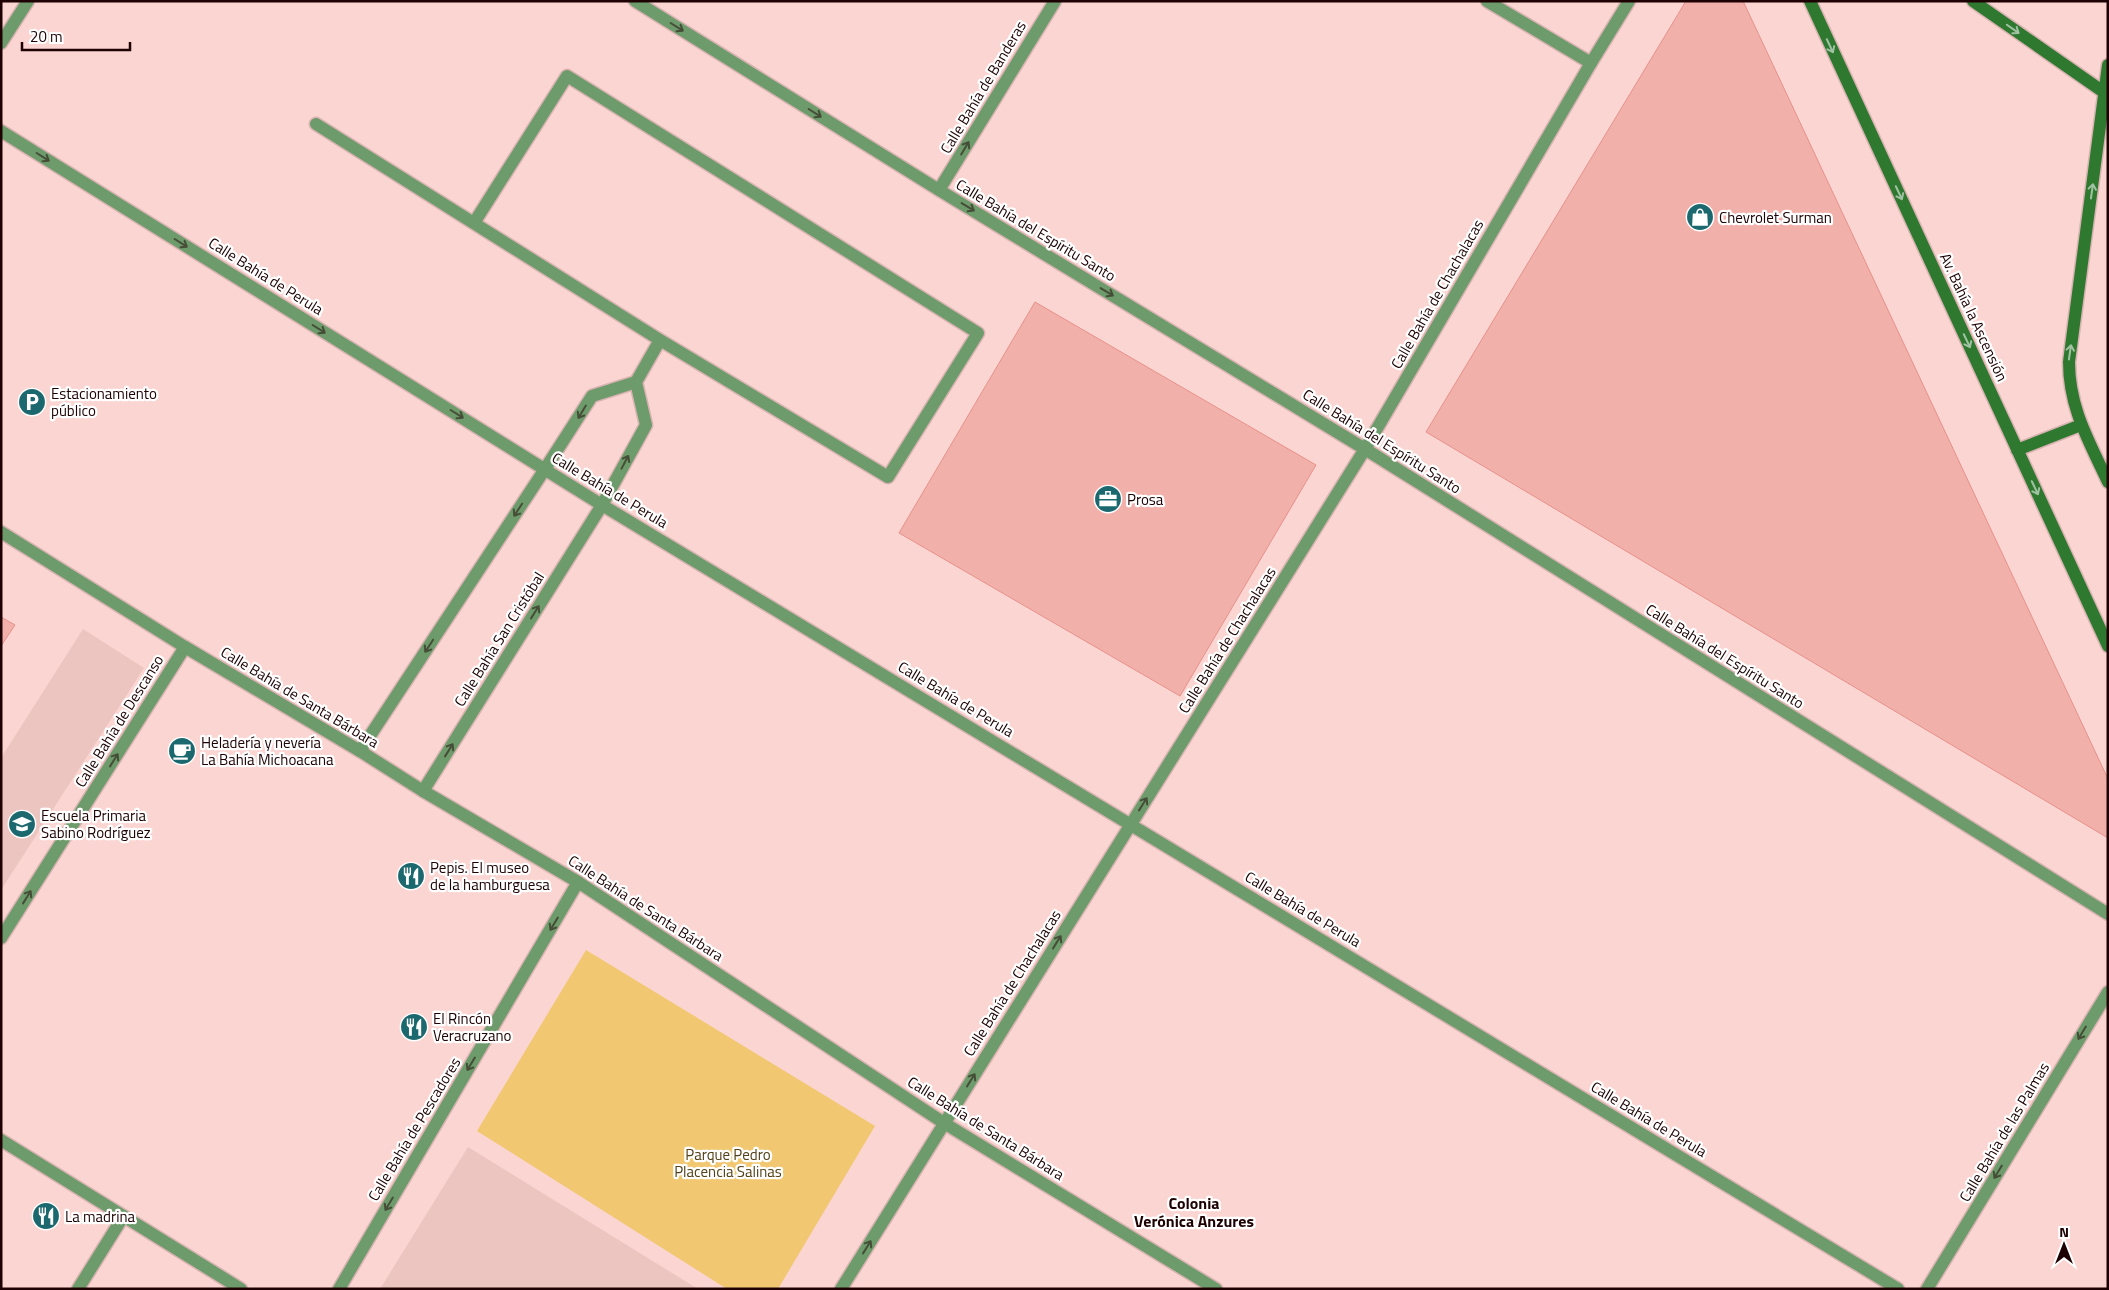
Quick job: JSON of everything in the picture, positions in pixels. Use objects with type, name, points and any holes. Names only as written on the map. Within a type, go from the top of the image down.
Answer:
[{"type":"main road","name":"Av. Bahía la Ascensión","points":[[1810,1],[2108,646]]},
{"type":"main road","points":[[1973,1],[2106,94]]},
{"type":"main road","points":[[2108,65],[2106,94],[2069,362],[2069,383],[2072,401],[2081,425],[2108,482]]},
{"type":"main road","points":[[2017,450],[2081,425]]},
{"type":"street","points":[[1,43],[28,1]]},
{"type":"street","name":"Calle Bahía del Espíritu Santo","points":[[635,1],[940,190],[1365,449],[2108,914]]},
{"type":"street","name":"Calle Bahía de Banderas","points":[[940,190],[1054,1]]},
{"type":"street","points":[[1487,1],[1591,63]]},
{"type":"street","name":"Calle Bahía de Chachalacas","points":[[841,1289],[1365,449],[1629,1]]},
{"type":"street","points":[[316,124],[660,340],[888,477],[978,333],[567,76],[474,223]]},
{"type":"street","name":"Calle Bahía de Perula","points":[[1,131],[602,505],[1898,1289]]},
{"type":"street","points":[[360,751],[592,396],[636,382],[660,340]]},
{"type":"street","name":"Calle Bahía San Cristóbal","points":[[423,792],[602,505],[646,425],[636,382]]},
{"type":"street","name":"Calle Bahía de Santa Bárbara","points":[[1,532],[185,647],[360,751],[423,792],[578,882],[944,1123],[1216,1289]]},
{"type":"street","name":"Calle Bahía de Descanso","points":[[1,938],[185,647]]},
{"type":"street","name":"Calle Bahía de Pescadores","points":[[339,1289],[578,882]]},
{"type":"street","name":"Calle Bahía de las Palmas","points":[[1927,1289],[2108,992]]},
{"type":"street","points":[[1,1140],[241,1289]]},
{"type":"street","points":[[78,1289],[123,1217]]},
{"type":"shaded area","name":"Escuela Primaria Sabino Rodríguez","points":[[83,629],[144,668],[1,890],[1,758]]},
{"type":"shaded area","points":[[468,1147],[698,1289],[380,1289]]},
{"type":"green space","name":"Parque Pedro Placencia Salinas","points":[[586,950],[875,1126],[778,1289],[727,1289],[477,1131]]},
{"type":"building","name":"Chevrolet Surman","points":[[1686,1],[1743,1],[2108,779],[2108,838],[1426,432]]},
{"type":"building","name":"Prosa","points":[[1035,302],[1316,465],[1180,696],[899,533]]},
{"type":"building","points":[[1,617],[15,625],[1,646]]},
{"type":"place","name":"Chevrolet Surman","points":[[1700,217]]},
{"type":"place","name":"Estacionamiento público","points":[[32,402]]},
{"type":"place","name":"Prosa","points":[[1108,499]]},
{"type":"place","name":"Heladería y nevería La Bahía Michoacana","points":[[182,751]]},
{"type":"place","name":"Escuela Primaria Sabino Rodríguez","points":[[22,824]]},
{"type":"place","name":"Pepis. El museo de la hamburguesa","points":[[411,876]]},
{"type":"place","name":"El Rincón Veracruzano","points":[[414,1027]]},
{"type":"place","name":"La madrina","points":[[46,1216]]},
{"type":"district","name":"Colonia Verónica Anzures","points":[[1194,1212]]}]
